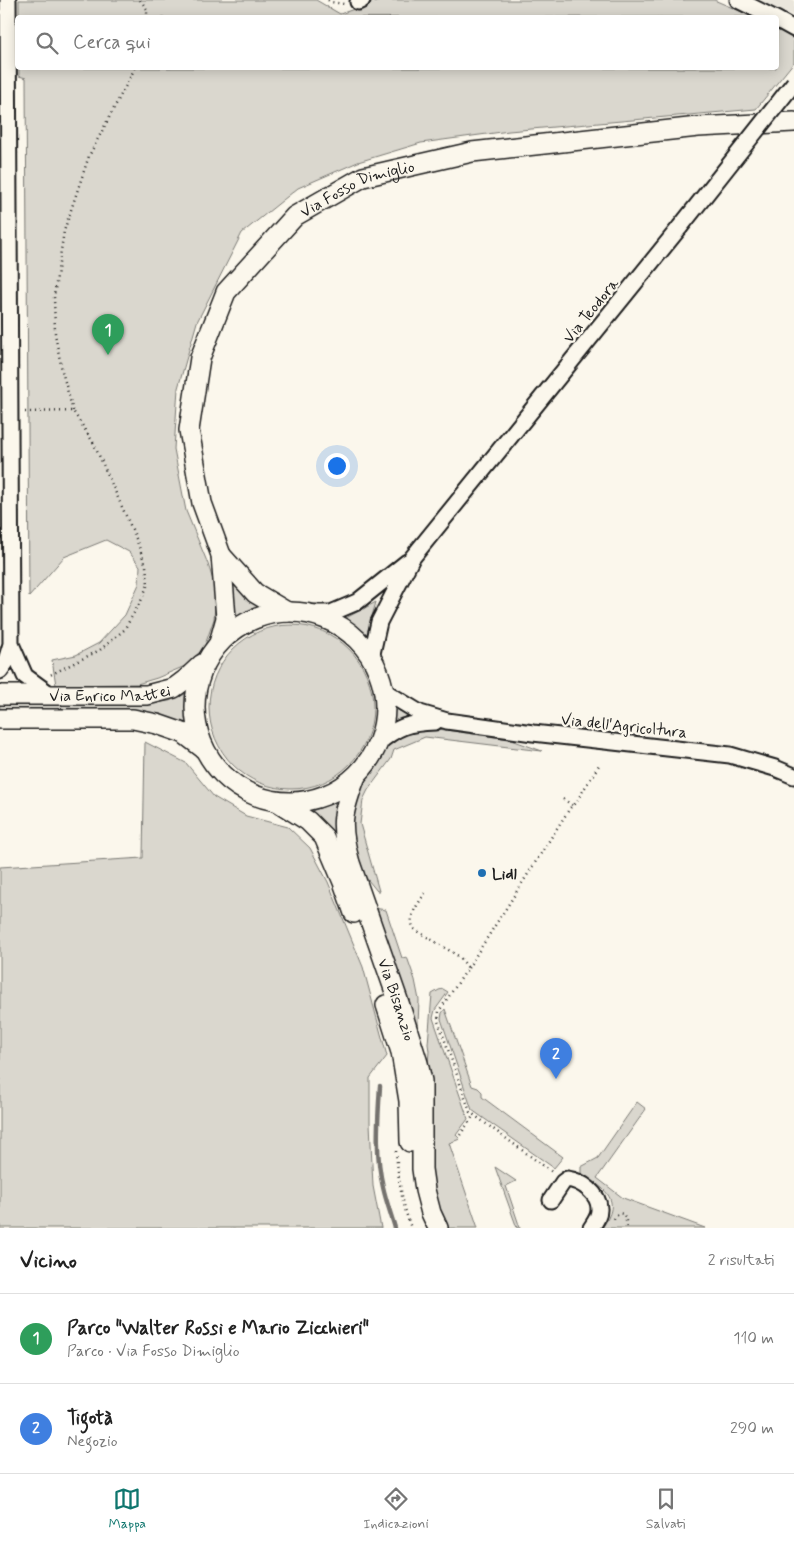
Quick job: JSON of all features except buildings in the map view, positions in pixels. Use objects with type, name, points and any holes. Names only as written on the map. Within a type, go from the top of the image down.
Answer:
[{"type":"main road","name":"Via Fosso Dimiglio","points":[[204,749],[195,719],[196,687],[226,618],[221,554],[202,503],[189,430],[200,358],[226,292],[295,216],[363,178],[472,152],[698,127],[794,122]]},
{"type":"main road","name":"Via Fosso Dimiglio","points":[[221,554],[255,593],[286,612]]},
{"type":"main road","name":"Via Enrico Mattei","points":[[0,695],[147,695],[174,688],[186,679],[238,626],[261,616],[286,612],[307,613],[326,619],[344,629],[359,642],[371,658],[379,674],[384,691],[385,714],[381,737],[371,758],[356,776]]},
{"type":"main road","name":"Via Enrico Mattei","points":[[0,719],[133,720],[157,724],[183,733],[204,749]]},
{"type":"main road","points":[[204,749],[220,772],[241,789],[267,800],[294,802],[317,799],[338,790],[356,776]]},
{"type":"main road","name":"Via Bisanzio","points":[[356,776],[346,803],[342,826],[344,843],[418,1063],[422,1081],[422,1169],[425,1190],[438,1228]]},
{"type":"main road","name":"Via Bisanzio","points":[[277,801],[308,821],[324,837],[351,904],[401,1052],[409,1101],[414,1186],[422,1215],[428,1228]]},
{"type":"street","points":[[0,671],[5,664],[11,644],[5,413],[4,23],[8,0]]},
{"type":"street","points":[[738,0],[769,15]]},
{"type":"street","points":[[779,20],[794,29]]},
{"type":"street","name":"Via Teodora","points":[[371,658],[379,622],[412,558],[794,83]]},
{"type":"street","name":"Via Teodora","points":[[307,613],[331,613],[357,602],[412,558]]},
{"type":"street","points":[[11,644],[25,676],[51,695]]},
{"type":"street","name":"Via dell'Agricoltura","points":[[384,691],[420,714],[447,721],[532,733],[730,755],[775,768],[794,776]]},
{"type":"street","name":"Via dell'Agricoltura","points":[[377,744],[391,732],[407,725],[447,721]]},
{"type":"street","points":[[551,1200],[562,1182],[567,1179],[586,1186],[596,1196],[600,1211],[591,1228]]},
{"type":"path","points":[[140,0],[147,9],[147,15]]},
{"type":"path","points":[[42,677],[100,650],[124,630],[141,601],[148,584],[146,566],[135,536],[93,442],[73,411],[62,371],[55,334],[54,296],[64,231],[89,156],[134,70]]},
{"type":"path","points":[[5,413],[73,411]]},
{"type":"path","points":[[555,1174],[470,1112],[438,1021],[439,1011],[599,765]]},
{"type":"path","points":[[563,799],[572,806]]},
{"type":"path","points":[[425,893],[412,916],[411,923],[414,929],[460,958],[468,968]]},
{"type":"path","points":[[460,1135],[474,1115]]},
{"type":"path","points":[[396,1143],[397,1172],[411,1228]]},
{"type":"path","points":[[612,1221],[618,1212],[624,1214],[628,1228]]},
{"type":"shaded area","points":[[19,0],[316,0],[340,14],[380,0],[714,0],[749,15],[19,15]]},
{"type":"shaded area","points":[[749,0],[794,0],[794,16],[763,6]]},
{"type":"shaded area","points":[[779,29],[794,37],[794,62],[756,109],[509,131],[421,143],[358,162],[298,188],[242,233],[197,322],[178,388],[174,449],[186,511],[208,564],[216,590],[214,619],[204,648],[185,666],[137,684],[56,685],[52,660],[76,655],[99,643],[125,615],[139,584],[140,566],[129,552],[106,540],[64,557],[29,597],[26,78],[19,76],[19,70],[779,70]]},
{"type":"shaded area","points":[[230,579],[269,609],[257,611],[232,625],[235,607]]},
{"type":"shaded area","points":[[376,602],[367,634],[346,618]]},
{"type":"shaded area","points":[[299,625],[315,628],[330,635],[343,643],[355,655],[370,683],[373,707],[372,723],[367,738],[355,759],[343,771],[315,786],[283,789],[267,786],[252,779],[239,771],[227,759],[212,731],[209,699],[212,683],[219,668],[227,655],[239,643],[267,628]]},
{"type":"shaded area","points":[[190,692],[188,727],[160,714],[0,713],[0,703],[149,704],[169,701]]},
{"type":"shaded area","points":[[393,707],[409,716],[391,724]]},
{"type":"shaded area","points":[[431,728],[509,739],[542,751],[425,737],[394,750],[391,759],[368,790],[363,800],[360,824],[379,891],[377,891],[359,869],[350,825],[361,785],[375,766],[388,743],[412,731]]},
{"type":"shaded area","points":[[145,742],[186,763],[214,797],[246,816],[288,827],[310,848],[328,882],[363,967],[387,1056],[370,1078],[373,1186],[381,1228],[0,1228],[0,867],[143,858]]},
{"type":"shaded area","points":[[333,803],[337,805],[335,835],[331,836],[312,814],[312,811]]},
{"type":"shaded area","points":[[374,908],[386,910],[402,958],[407,957],[415,980],[419,1000],[417,1028]]},
{"type":"shaded area","points":[[443,989],[448,992],[435,1010],[433,1018],[468,1119],[456,1135],[460,1139],[449,1143],[478,1228],[445,1228],[432,1192],[427,1078],[428,1044],[432,994]]},
{"type":"shaded area","points":[[445,1009],[472,1086],[482,1092],[482,1097],[563,1157],[554,1168],[472,1110],[441,1019]]},
{"type":"shaded area","points":[[637,1102],[646,1109],[597,1178],[623,1198],[705,1228],[602,1228],[610,1213],[610,1199],[601,1187],[581,1173],[581,1167],[598,1158]]},
{"type":"shaded area","points":[[495,1167],[516,1181],[506,1186],[520,1228],[517,1228]]},
{"type":"waterway","points":[[380,1086],[378,1111],[380,1175],[395,1228]]},
{"type":"place","name":"Parco \"Walter Rossi e Mario Zicchieri\"","points":[[108,355]]},
{"type":"place","name":"Lidl","points":[[482,873]]},
{"type":"place","name":"Tigotà","points":[[556,1079]]}]
